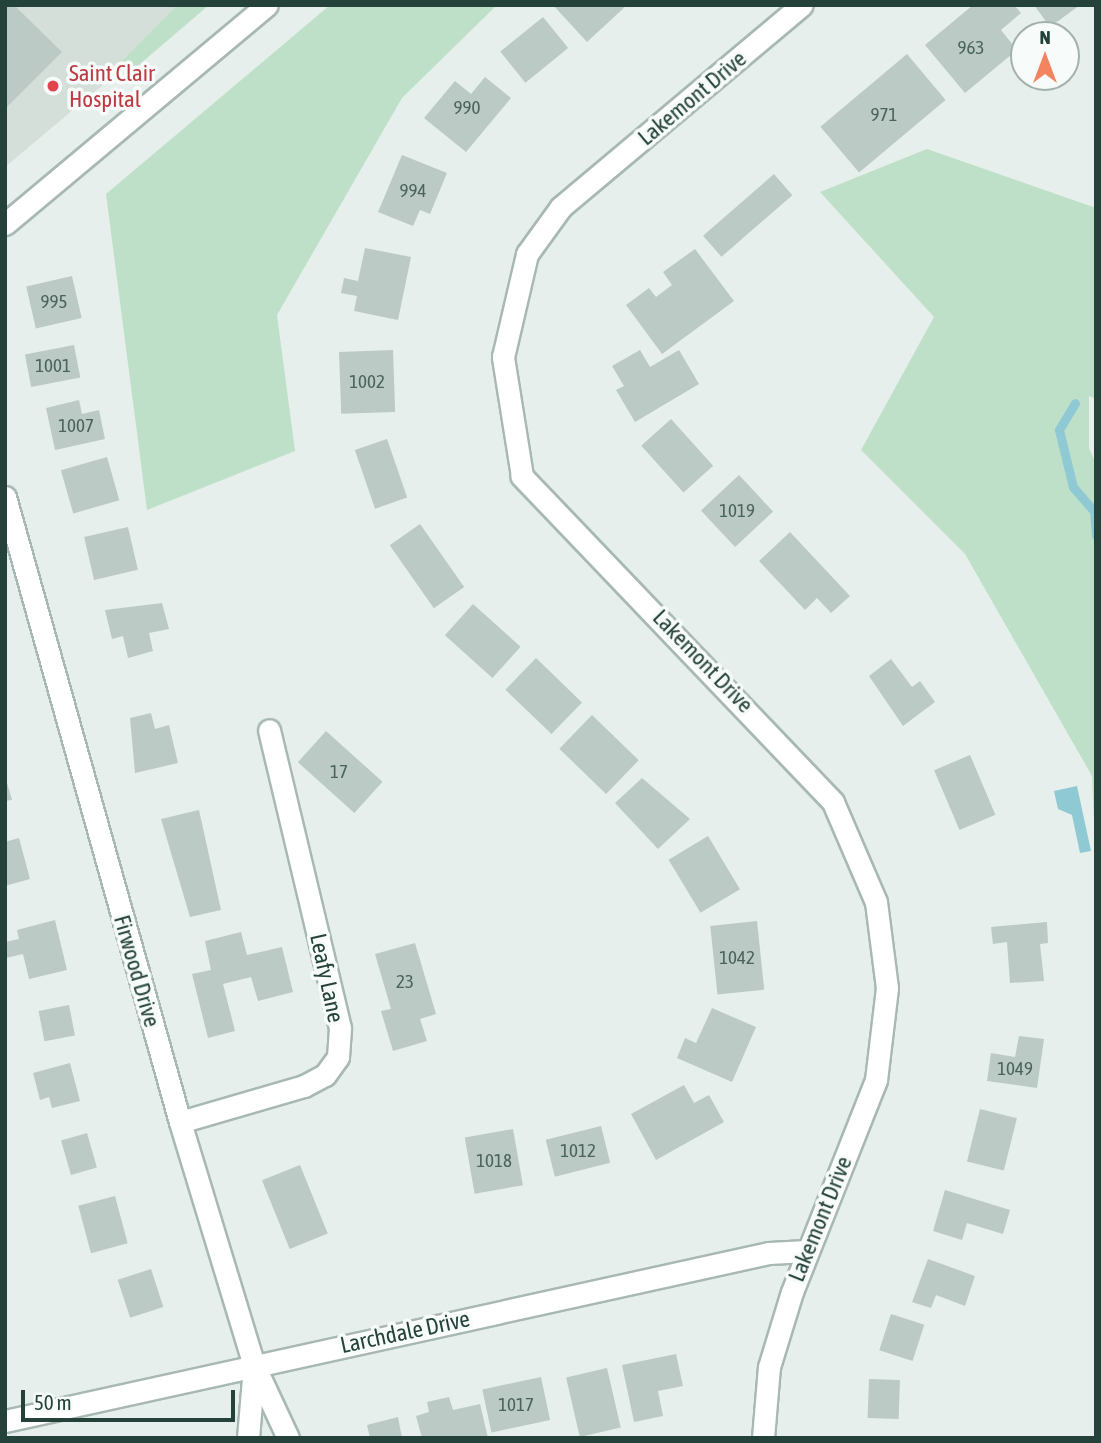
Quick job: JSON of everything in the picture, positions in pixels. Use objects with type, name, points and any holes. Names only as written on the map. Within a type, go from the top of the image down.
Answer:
[{"type":"street","points":[[5,225],[267,5]]},
{"type":"street","name":"Lakemont Drive","points":[[763,1438],[769,1367],[806,1251],[876,1080],[887,988],[876,902],[832,802],[522,476],[503,357],[527,254],[561,207],[802,5]]},
{"type":"street","name":"Firwood Drive","points":[[5,497],[180,1122],[254,1365],[288,1438]]},
{"type":"street","name":"Leafy Lane","points":[[180,1122],[304,1086],[325,1075],[338,1057],[340,1028],[269,730]]},
{"type":"street","name":"Larchdale Drive","points":[[5,1421],[769,1253],[806,1251]]},
{"type":"street","points":[[248,1438],[254,1365]]},
{"type":"shaded area","name":"Saint Clair Hospital","points":[[5,5],[198,5],[5,167]]},
{"type":"green space","points":[[177,5],[209,5],[133,70],[122,61]]},
{"type":"green space","points":[[330,5],[497,5],[402,98],[277,315],[295,451],[147,510],[106,194]]},
{"type":"green space","points":[[927,149],[1096,208],[1096,399],[1089,396],[1089,448],[1096,464],[1096,869],[1092,776],[965,554],[861,450],[934,317],[820,192]]},
{"type":"water","points":[[1077,786],[1091,851],[1080,853],[1072,815],[1058,809],[1054,791]]},
{"type":"building","points":[[5,5],[14,5],[62,52],[5,109]]},
{"type":"building","points":[[553,5],[627,5],[587,42]]},
{"type":"building","points":[[973,5],[1014,5],[1021,13],[1001,30],[1010,41],[1010,56],[965,93],[925,45]]},
{"type":"building","points":[[1034,5],[1080,5],[1058,21],[1046,21]]},
{"type":"building","points":[[543,17],[568,48],[525,83],[500,52]]},
{"type":"building","points":[[907,54],[946,100],[859,173],[820,127]]},
{"type":"building","points":[[485,77],[511,98],[466,152],[424,118],[455,81],[471,94]]},
{"type":"building","points":[[402,155],[447,173],[430,214],[420,210],[413,226],[378,212]]},
{"type":"building","points":[[774,174],[792,195],[721,257],[703,236]]},
{"type":"building","points":[[365,248],[411,257],[398,320],[354,311],[357,296],[341,293],[344,278],[358,281]]},
{"type":"building","points":[[695,249],[734,301],[662,354],[626,305],[649,288],[656,297],[672,285],[663,272]]},
{"type":"building","points":[[72,276],[82,318],[36,328],[26,287]]},
{"type":"building","points":[[74,345],[80,377],[31,387],[25,355]]},
{"type":"building","points":[[393,350],[395,412],[341,414],[339,352]]},
{"type":"building","points":[[640,350],[650,367],[679,350],[699,384],[635,422],[616,390],[624,386],[612,366]]},
{"type":"building","points":[[79,400],[82,414],[99,410],[105,439],[55,450],[46,408]]},
{"type":"building","points":[[671,419],[713,466],[683,493],[641,446]]},
{"type":"building","points":[[387,439],[407,498],[375,509],[355,450]]},
{"type":"building","points":[[107,457],[119,500],[73,513],[61,470]]},
{"type":"building","points":[[739,475],[773,512],[735,547],[701,510]]},
{"type":"building","points":[[420,524],[464,587],[434,608],[390,545]]},
{"type":"building","points":[[128,527],[138,570],[94,580],[84,537]]},
{"type":"building","points":[[790,532],[850,596],[831,613],[817,598],[805,610],[759,561]]},
{"type":"building","points":[[162,603],[169,629],[149,633],[153,651],[128,658],[123,636],[112,639],[105,610]]},
{"type":"building","points":[[473,604],[521,647],[492,678],[445,635]]},
{"type":"building","points":[[536,658],[582,702],[551,734],[505,690]]},
{"type":"building","points":[[891,659],[912,687],[920,681],[935,702],[903,726],[869,676]]},
{"type":"building","points":[[151,713],[155,729],[169,725],[178,763],[135,773],[130,718]]},
{"type":"building","points":[[592,715],[639,760],[606,794],[559,749]]},
{"type":"building","points":[[326,731],[382,782],[354,813],[298,762]]},
{"type":"building","points":[[970,755],[995,815],[959,830],[934,770]]},
{"type":"building","points":[[5,776],[12,800],[5,801]]},
{"type":"building","points":[[642,778],[690,819],[658,849],[615,803]]},
{"type":"building","points":[[199,810],[221,910],[190,917],[161,819]]},
{"type":"building","points":[[708,836],[740,889],[701,913],[669,860]]},
{"type":"building","points":[[19,838],[30,879],[5,886],[5,842]]},
{"type":"building","points":[[55,920],[67,970],[29,979],[23,954],[6,958],[5,942],[19,939],[17,930]]},
{"type":"building","points":[[757,921],[764,990],[717,995],[710,926]]},
{"type":"building","points":[[1047,922],[1048,943],[1040,944],[1044,981],[1010,983],[1007,942],[993,944],[991,927]]},
{"type":"building","points":[[241,932],[247,955],[282,947],[293,992],[258,1001],[251,977],[223,984],[235,1031],[208,1038],[192,974],[211,970],[205,941]]},
{"type":"building","points":[[415,943],[436,1014],[420,1019],[427,1041],[393,1051],[381,1011],[391,1009],[375,954]]},
{"type":"building","points":[[69,1005],[75,1035],[44,1041],[39,1011]]},
{"type":"building","points":[[712,1008],[756,1027],[732,1082],[677,1058],[685,1038],[696,1043]]},
{"type":"building","points":[[1019,1036],[1044,1039],[1037,1088],[987,1081],[991,1053],[1015,1057]]},
{"type":"building","points":[[70,1063],[80,1101],[52,1108],[49,1097],[40,1100],[33,1073]]},
{"type":"building","points":[[684,1085],[694,1103],[709,1095],[724,1122],[656,1160],[631,1114]]},
{"type":"building","points":[[980,1109],[1017,1118],[1004,1171],[967,1161]]},
{"type":"building","points":[[601,1126],[610,1163],[555,1177],[546,1140]]},
{"type":"building","points":[[513,1129],[523,1185],[475,1194],[465,1138]]},
{"type":"building","points":[[87,1133],[97,1168],[71,1175],[61,1140]]},
{"type":"building","points":[[300,1165],[328,1234],[290,1249],[262,1180]]},
{"type":"building","points":[[945,1190],[1010,1210],[1003,1234],[967,1223],[962,1240],[933,1231]]},
{"type":"building","points":[[115,1196],[128,1243],[91,1253],[78,1206]]},
{"type":"building","points":[[928,1259],[975,1276],[965,1306],[936,1295],[931,1308],[912,1302]]},
{"type":"building","points":[[151,1269],[163,1307],[130,1318],[118,1280]]},
{"type":"building","points":[[891,1314],[924,1325],[913,1361],[879,1350]]},
{"type":"building","points":[[676,1354],[683,1386],[658,1391],[663,1416],[634,1422],[622,1365]]},
{"type":"building","points":[[607,1368],[621,1427],[580,1437],[566,1377]]},
{"type":"building","points":[[541,1377],[550,1420],[491,1433],[482,1389]]},
{"type":"building","points":[[869,1379],[900,1380],[899,1419],[868,1418]]},
{"type":"building","points":[[449,1397],[453,1410],[480,1404],[488,1438],[422,1438],[416,1416],[429,1412],[427,1402]]},
{"type":"building","points":[[398,1417],[402,1438],[370,1438],[367,1425]]},
{"type":"waterway","points":[[1075,403],[1059,430],[1073,487],[1094,511],[1096,536]]},
{"type":"place","name":"Saint Clair Hospital","points":[[53,86]]}]
